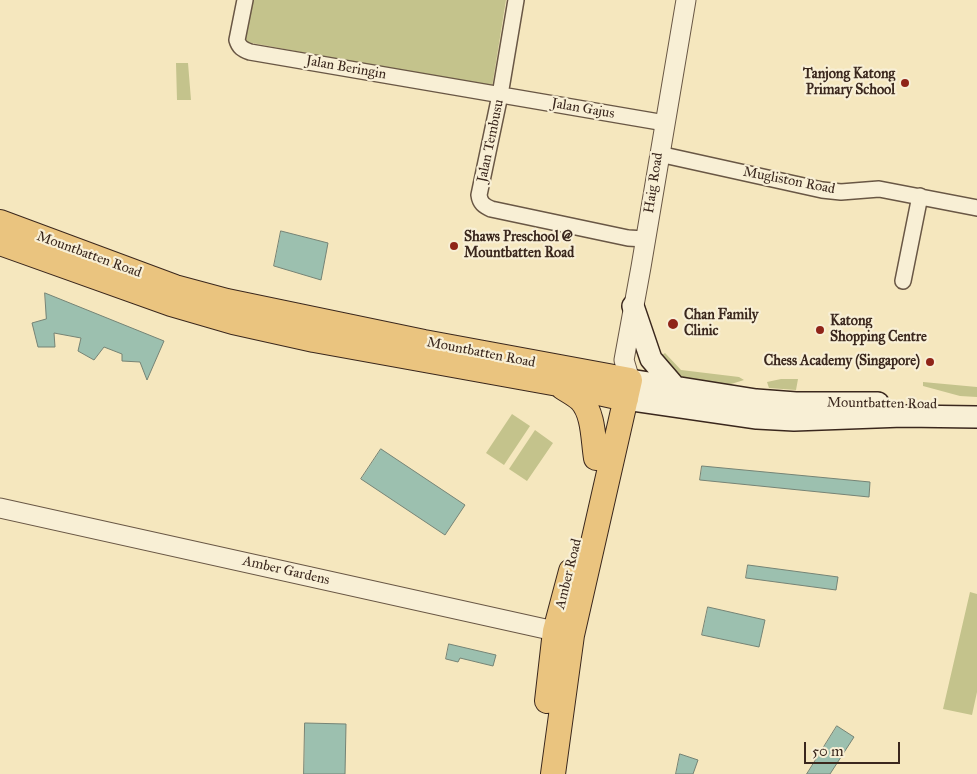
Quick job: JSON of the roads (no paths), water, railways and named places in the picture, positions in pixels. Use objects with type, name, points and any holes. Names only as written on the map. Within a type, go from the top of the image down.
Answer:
[{"type":"main road","name":"Mountbatten Road","points":[[0,222],[175,287],[227,301],[623,384],[757,418],[794,420],[903,416],[977,417]]},
{"type":"main road","name":"Mountbatten Road","points":[[0,242],[171,304],[233,322],[314,340],[558,384],[623,384],[676,388],[756,400],[796,403],[901,403],[977,406]]},
{"type":"main road","points":[[633,306],[651,359],[676,388]]},
{"type":"main road","points":[[558,384],[581,399],[586,407],[590,419],[596,458]]},
{"type":"main road","name":"Amber Road","points":[[538,774],[596,458],[623,384]]},
{"type":"main road","name":"Amber Road","points":[[553,774],[563,633],[623,384]]},
{"type":"street","name":"Jalan Beringin","points":[[244,0],[237,40],[243,50],[500,95]]},
{"type":"street","name":"Jalan Tembusu","points":[[516,0],[500,95],[479,196],[482,204],[491,209],[628,238],[645,239]]},
{"type":"street","name":"Haig Road","points":[[623,384],[624,360],[686,0]]},
{"type":"street","name":"Jalan Gajus","points":[[500,95],[665,123]]},
{"type":"street","name":"Mugliston Road","points":[[659,154],[822,190],[841,192],[879,189],[977,208]]},
{"type":"street","points":[[903,281],[920,196]]},
{"type":"street","name":"Amber Gardens","points":[[0,508],[563,633]]},
{"type":"place","name":"Tanjong Katong Primary School","points":[[905,83]]},
{"type":"place","name":"Shaws Preschool @ Mountbatten Road","points":[[454,246]]},
{"type":"place","name":"Chan Family Clinic","points":[[673,324]]},
{"type":"place","name":"Katong Shopping Centre","points":[[820,330]]},
{"type":"place","name":"Chess Academy (Singapore)","points":[[930,362]]}]
